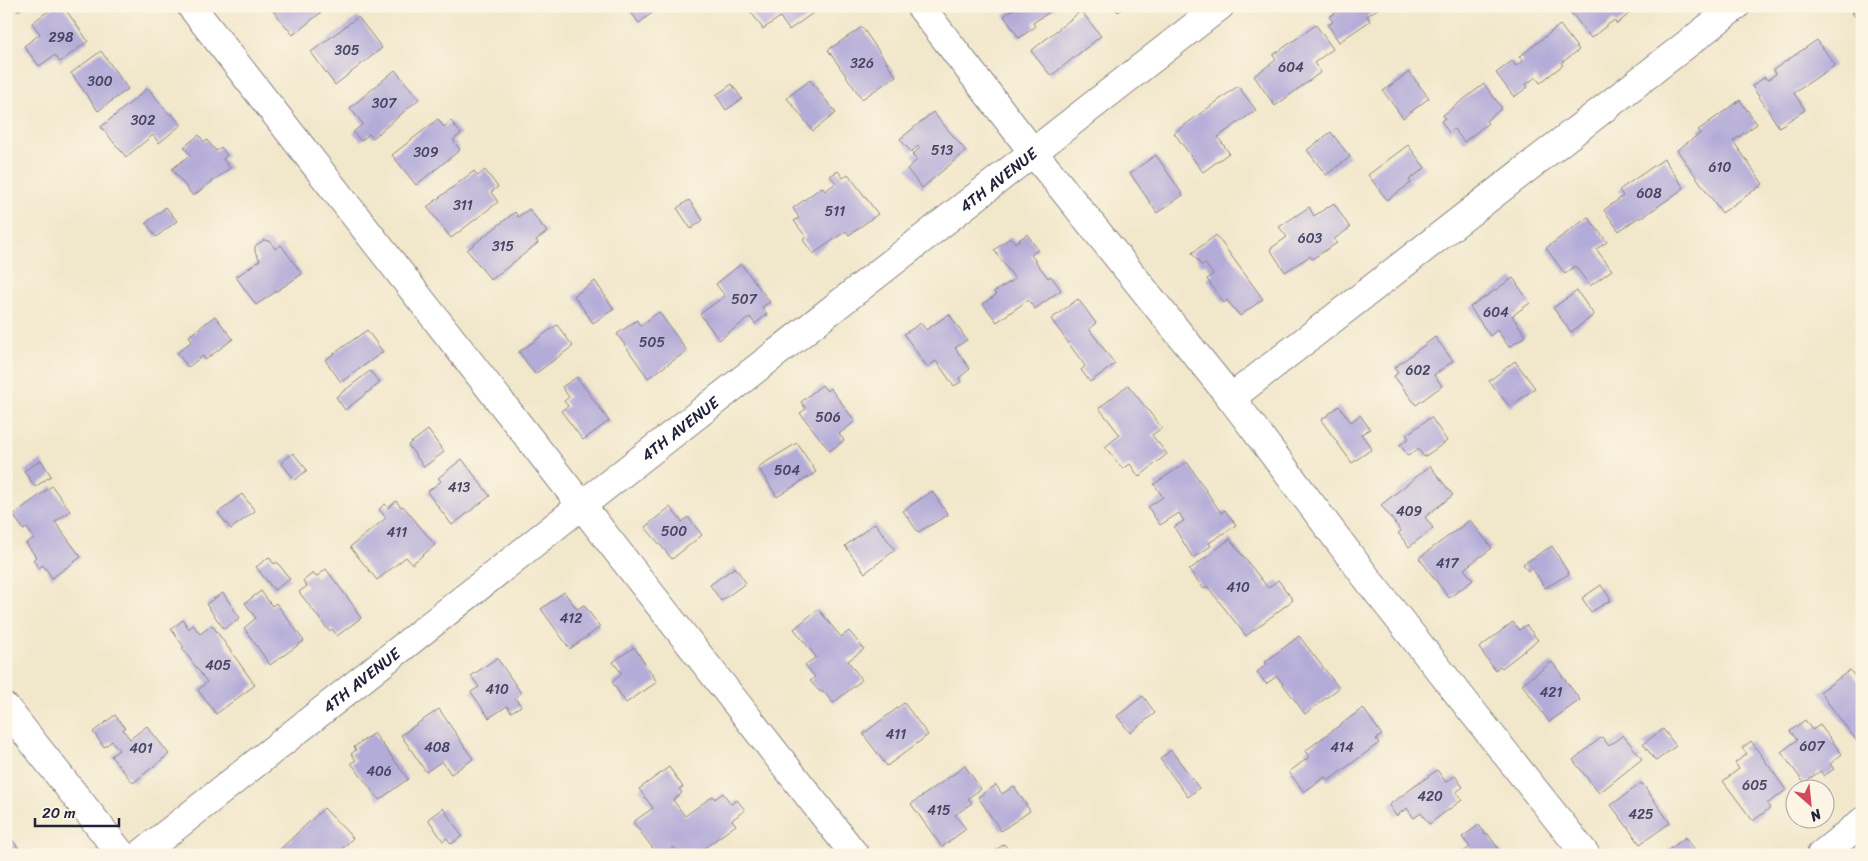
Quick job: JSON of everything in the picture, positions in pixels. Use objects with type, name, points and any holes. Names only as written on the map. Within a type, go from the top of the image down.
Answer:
[{"type":"street","points":[[191,6],[855,855]]},
{"type":"street","points":[[920,6],[1033,152],[1231,398],[1372,585],[1586,855]]},
{"type":"street","name":"4TH AVENUE","points":[[140,855],[582,505],[1220,6]]},
{"type":"street","points":[[1231,398],[1736,6]]},
{"type":"street","points":[[6,708],[122,855]]},
{"type":"street","points":[[1821,855],[1862,822]]},
{"type":"building","points":[[14,6],[25,6],[18,11]]},
{"type":"building","points":[[55,6],[63,6],[88,41],[60,62],[55,55],[39,66],[24,46],[40,34],[32,23]]},
{"type":"building","points":[[269,6],[329,6],[293,35]]},
{"type":"building","points":[[626,6],[661,6],[639,23]]},
{"type":"building","points":[[747,6],[823,6],[789,30],[780,17],[763,29]]},
{"type":"building","points":[[1014,6],[1058,6],[1033,23],[1035,27],[1019,38],[1004,16],[1015,8]]},
{"type":"building","points":[[1114,6],[1126,6],[1118,12]]},
{"type":"building","points":[[1345,6],[1382,6],[1367,16],[1370,21],[1339,42],[1328,25],[1333,22],[1329,17]]},
{"type":"building","points":[[1566,6],[1638,6],[1617,24],[1614,20],[1591,38]]},
{"type":"building","points":[[1862,6],[1862,25],[1852,13]]},
{"type":"building","points":[[1081,11],[1101,36],[1051,76],[1031,51]]},
{"type":"building","points":[[358,17],[382,48],[335,85],[311,52]]},
{"type":"building","points":[[1316,25],[1333,49],[1314,63],[1321,72],[1275,106],[1254,76],[1276,60],[1273,55]]},
{"type":"building","points":[[1560,25],[1579,50],[1561,63],[1563,65],[1540,83],[1536,77],[1526,84],[1528,87],[1514,97],[1496,73],[1512,61],[1516,66],[1523,61],[1519,57]]},
{"type":"building","points":[[862,27],[896,76],[862,99],[828,50]]},
{"type":"building","points":[[1817,40],[1835,65],[1794,93],[1805,110],[1779,127],[1752,86],[1765,77],[1767,80],[1776,74],[1773,70]]},
{"type":"building","points":[[101,51],[128,89],[98,111],[71,73]]},
{"type":"building","points":[[395,70],[419,99],[373,138],[369,134],[361,141],[353,132],[363,124],[350,108]]},
{"type":"building","points":[[1409,72],[1429,98],[1403,118],[1383,91]]},
{"type":"building","points":[[810,80],[836,113],[813,131],[787,98]]},
{"type":"building","points":[[732,84],[742,99],[726,110],[716,95]]},
{"type":"building","points":[[1484,84],[1502,108],[1486,121],[1488,123],[1464,142],[1454,129],[1449,133],[1441,121],[1445,118],[1443,115]]},
{"type":"building","points":[[1238,86],[1256,110],[1218,137],[1229,153],[1203,172],[1174,133]]},
{"type":"building","points":[[148,88],[170,115],[172,114],[181,125],[159,143],[153,135],[126,157],[101,127]]},
{"type":"building","points":[[1740,100],[1757,124],[1733,141],[1763,184],[1722,213],[1677,150],[1701,133],[1698,130]]},
{"type":"building","points":[[933,112],[966,151],[922,188],[907,169],[917,160],[912,155],[920,148],[918,146],[911,152],[900,139]]},
{"type":"building","points":[[438,119],[444,127],[451,121],[461,134],[453,140],[460,150],[416,185],[392,155]]},
{"type":"building","points":[[1331,132],[1350,157],[1326,175],[1307,150]]},
{"type":"building","points":[[199,135],[204,142],[207,140],[216,151],[221,147],[227,155],[223,159],[230,168],[193,196],[172,169],[190,155],[184,147]]},
{"type":"building","points":[[1408,145],[1425,168],[1409,180],[1411,183],[1387,200],[1368,175]]},
{"type":"building","points":[[1156,155],[1183,195],[1157,213],[1130,173]]},
{"type":"building","points":[[1664,159],[1684,188],[1640,219],[1639,217],[1619,231],[1604,210],[1623,196],[1619,190]]},
{"type":"building","points":[[485,170],[498,187],[491,192],[498,202],[451,238],[427,207],[474,171],[478,176]]},
{"type":"building","points":[[838,171],[843,178],[848,174],[878,214],[849,235],[846,231],[813,254],[803,240],[806,237],[794,221],[799,218],[793,208],[822,187],[825,191],[836,183],[830,176]]},
{"type":"building","points":[[689,200],[703,220],[691,229],[677,208]]},
{"type":"building","points":[[1334,203],[1350,228],[1334,239],[1337,243],[1312,259],[1310,256],[1285,272],[1270,249],[1287,237],[1279,227],[1309,207],[1314,216]]},
{"type":"building","points":[[166,207],[177,221],[156,237],[146,223]]},
{"type":"building","points":[[529,209],[547,232],[536,240],[538,243],[491,280],[467,250],[515,212],[518,217]]},
{"type":"building","points":[[1588,217],[1607,242],[1596,249],[1612,270],[1590,286],[1575,266],[1565,274],[1546,248]]},
{"type":"building","points":[[1027,234],[1038,250],[1031,255],[1048,278],[1051,276],[1061,290],[1035,309],[1028,300],[997,322],[983,304],[996,295],[994,292],[1015,279],[994,250],[1011,237],[1015,243]]},
{"type":"building","points":[[1216,235],[1263,299],[1240,316],[1227,300],[1224,303],[1207,279],[1213,274],[1205,264],[1201,265],[1192,253]]},
{"type":"building","points":[[264,240],[271,242],[275,249],[281,245],[302,274],[256,305],[236,277],[260,260],[255,252],[255,246]]},
{"type":"building","points":[[741,264],[770,302],[762,307],[767,314],[755,324],[750,317],[719,340],[700,314],[725,296],[716,284]]},
{"type":"building","points":[[1513,278],[1530,303],[1512,316],[1526,336],[1509,347],[1497,330],[1490,336],[1470,307]]},
{"type":"building","points":[[595,281],[614,309],[593,323],[574,296]]},
{"type":"building","points":[[1577,291],[1594,315],[1571,332],[1553,308]]},
{"type":"building","points":[[1078,299],[1096,323],[1089,329],[1115,364],[1090,382],[1081,370],[1085,366],[1051,319]]},
{"type":"building","points":[[659,312],[687,351],[648,378],[617,334],[637,320],[640,326]]},
{"type":"building","points":[[949,314],[967,340],[955,348],[970,369],[959,378],[961,382],[954,386],[936,361],[927,367],[904,334],[921,323],[926,330]]},
{"type":"building","points":[[215,316],[233,339],[205,360],[203,356],[188,367],[177,353],[192,341],[189,336]]},
{"type":"building","points":[[557,325],[573,346],[535,374],[519,352]]},
{"type":"building","points":[[367,330],[383,352],[341,382],[325,360]]},
{"type":"building","points":[[1435,337],[1453,361],[1434,375],[1442,386],[1416,405],[1394,376],[1398,373],[1394,368]]},
{"type":"building","points":[[1515,361],[1535,388],[1510,407],[1489,381]]},
{"type":"building","points":[[370,371],[380,383],[345,410],[336,397]]},
{"type":"building","points":[[577,377],[609,421],[583,440],[561,411],[568,406],[564,401],[569,397],[562,387]]},
{"type":"building","points":[[822,385],[827,391],[830,388],[855,421],[839,434],[844,440],[830,451],[800,413],[806,409],[801,402]]},
{"type":"building","points":[[1128,385],[1162,428],[1152,435],[1167,454],[1139,477],[1130,464],[1123,469],[1105,447],[1120,435],[1099,408]]},
{"type":"building","points":[[1339,406],[1351,422],[1360,415],[1370,429],[1361,434],[1372,449],[1352,463],[1321,420]]},
{"type":"building","points":[[1431,417],[1447,441],[1424,457],[1418,449],[1408,456],[1400,445],[1409,438],[1406,435]]},
{"type":"building","points":[[428,430],[444,452],[424,467],[408,445]]},
{"type":"building","points":[[797,443],[816,472],[777,497],[758,467]]},
{"type":"building","points":[[293,453],[307,470],[295,480],[281,463]]},
{"type":"building","points":[[462,459],[490,496],[452,525],[427,492],[441,481],[438,478]]},
{"type":"building","points":[[41,460],[51,476],[35,487],[24,471]]},
{"type":"building","points":[[1187,462],[1221,513],[1225,510],[1236,525],[1209,543],[1211,546],[1193,558],[1174,527],[1184,521],[1179,513],[1160,525],[1148,507],[1163,497],[1154,484]]},
{"type":"building","points":[[1430,466],[1453,495],[1425,517],[1433,528],[1409,547],[1398,533],[1401,531],[1381,505]]},
{"type":"building","points":[[52,486],[70,511],[55,522],[81,557],[52,578],[43,565],[39,568],[33,560],[36,557],[26,543],[34,538],[27,528],[24,530],[13,515]]},
{"type":"building","points":[[932,491],[948,515],[918,532],[903,511]]},
{"type":"building","points":[[242,494],[255,511],[231,529],[218,513]]},
{"type":"building","points":[[396,501],[401,507],[403,506],[435,545],[412,564],[406,557],[377,580],[350,547],[386,518],[379,509],[385,504],[388,508]]},
{"type":"building","points":[[670,507],[682,522],[688,517],[702,535],[672,559],[645,527]]},
{"type":"building","points":[[1470,520],[1492,548],[1464,569],[1473,580],[1449,598],[1419,558]]},
{"type":"building","points":[[875,523],[895,550],[865,573],[845,546]]},
{"type":"building","points":[[1230,539],[1268,588],[1278,580],[1293,600],[1246,636],[1207,586],[1204,589],[1189,570]]},
{"type":"building","points":[[1552,546],[1569,574],[1545,588],[1532,568],[1528,571],[1523,564]]},
{"type":"building","points":[[269,557],[274,564],[277,562],[290,579],[274,590],[256,567]]},
{"type":"building","points":[[735,567],[746,583],[721,601],[710,585]]},
{"type":"building","points":[[326,569],[361,618],[337,636],[332,629],[329,631],[299,592],[307,586],[303,581],[313,573],[316,577]]},
{"type":"building","points":[[1601,585],[1611,600],[1591,612],[1582,598]]},
{"type":"building","points":[[261,591],[272,606],[276,603],[304,641],[270,665],[244,628],[256,618],[245,603]]},
{"type":"building","points":[[564,592],[577,609],[584,605],[600,627],[570,649],[541,609]]},
{"type":"building","points":[[223,593],[240,618],[224,629],[206,604]]},
{"type":"building","points":[[818,609],[841,637],[849,631],[864,649],[848,661],[862,680],[833,703],[823,691],[819,691],[810,681],[815,677],[805,665],[816,657],[794,629]]},
{"type":"building","points":[[183,620],[189,629],[193,625],[200,634],[212,625],[255,685],[216,714],[198,690],[207,682],[182,648],[184,647],[171,629]]},
{"type":"building","points":[[1513,622],[1519,630],[1526,625],[1538,640],[1502,668],[1500,666],[1495,670],[1479,648]]},
{"type":"building","points":[[1299,636],[1339,688],[1305,714],[1277,676],[1266,684],[1257,672],[1267,664],[1265,662]]},
{"type":"building","points":[[634,647],[657,682],[626,703],[612,682],[622,674],[613,662]]},
{"type":"building","points":[[497,658],[521,693],[515,698],[521,706],[511,712],[507,706],[489,718],[471,692],[479,687],[471,676]]},
{"type":"building","points":[[1552,662],[1580,700],[1549,722],[1522,684]]},
{"type":"building","points":[[1850,670],[1862,686],[1862,748],[1820,692]]},
{"type":"building","points":[[1143,696],[1155,713],[1130,733],[1117,716]]},
{"type":"building","points":[[904,703],[928,735],[887,766],[863,734]]},
{"type":"building","points":[[1363,708],[1382,735],[1376,739],[1379,743],[1328,781],[1325,777],[1304,792],[1289,772],[1309,757],[1305,751]]},
{"type":"building","points":[[439,709],[473,759],[451,774],[442,761],[426,772],[401,735]]},
{"type":"building","points":[[115,715],[125,728],[123,730],[130,739],[147,726],[169,754],[133,783],[111,756],[119,750],[112,741],[104,747],[93,732]]},
{"type":"building","points":[[1805,720],[1812,730],[1820,725],[1842,754],[1830,764],[1834,769],[1824,776],[1820,771],[1811,778],[1800,778],[1781,752],[1797,740],[1790,731]]},
{"type":"building","points":[[1663,729],[1676,746],[1656,761],[1643,744]]},
{"type":"building","points":[[374,733],[408,779],[379,800],[351,763],[356,760],[351,754],[356,750],[354,747]]},
{"type":"building","points":[[1623,735],[1642,759],[1599,793],[1573,760],[1602,737],[1609,746]]},
{"type":"building","points":[[1751,741],[1786,790],[1767,804],[1770,808],[1753,821],[1723,781],[1739,769],[1735,763],[1747,754],[1742,748]]},
{"type":"building","points":[[1171,750],[1199,788],[1188,797],[1160,759]]},
{"type":"building","points":[[965,766],[981,789],[968,798],[972,803],[955,815],[966,829],[942,847],[911,804]]},
{"type":"building","points":[[669,767],[683,787],[679,789],[682,793],[673,800],[685,816],[713,796],[715,799],[723,793],[731,804],[737,800],[745,810],[732,820],[736,825],[695,855],[679,855],[674,847],[663,855],[658,855],[633,822],[653,808],[639,789]]},
{"type":"building","points":[[1437,770],[1446,782],[1455,776],[1463,787],[1456,792],[1462,800],[1429,824],[1421,813],[1414,818],[1407,808],[1396,816],[1389,805]]},
{"type":"building","points":[[1642,783],[1670,823],[1640,844],[1611,805]]},
{"type":"building","points":[[996,785],[1002,794],[1014,786],[1030,811],[1001,831],[978,797]]},
{"type":"building","points":[[324,808],[353,838],[336,855],[274,855]]},
{"type":"building","points":[[443,808],[462,836],[451,844],[447,838],[443,841],[428,819]]},
{"type":"building","points":[[1479,825],[1503,855],[1459,855],[1470,847],[1462,837]]},
{"type":"building","points":[[6,831],[22,853],[19,855],[6,855]]},
{"type":"building","points":[[1686,837],[1698,855],[1662,855]]},
{"type":"building","points":[[1004,844],[1013,855],[990,855]]}]
